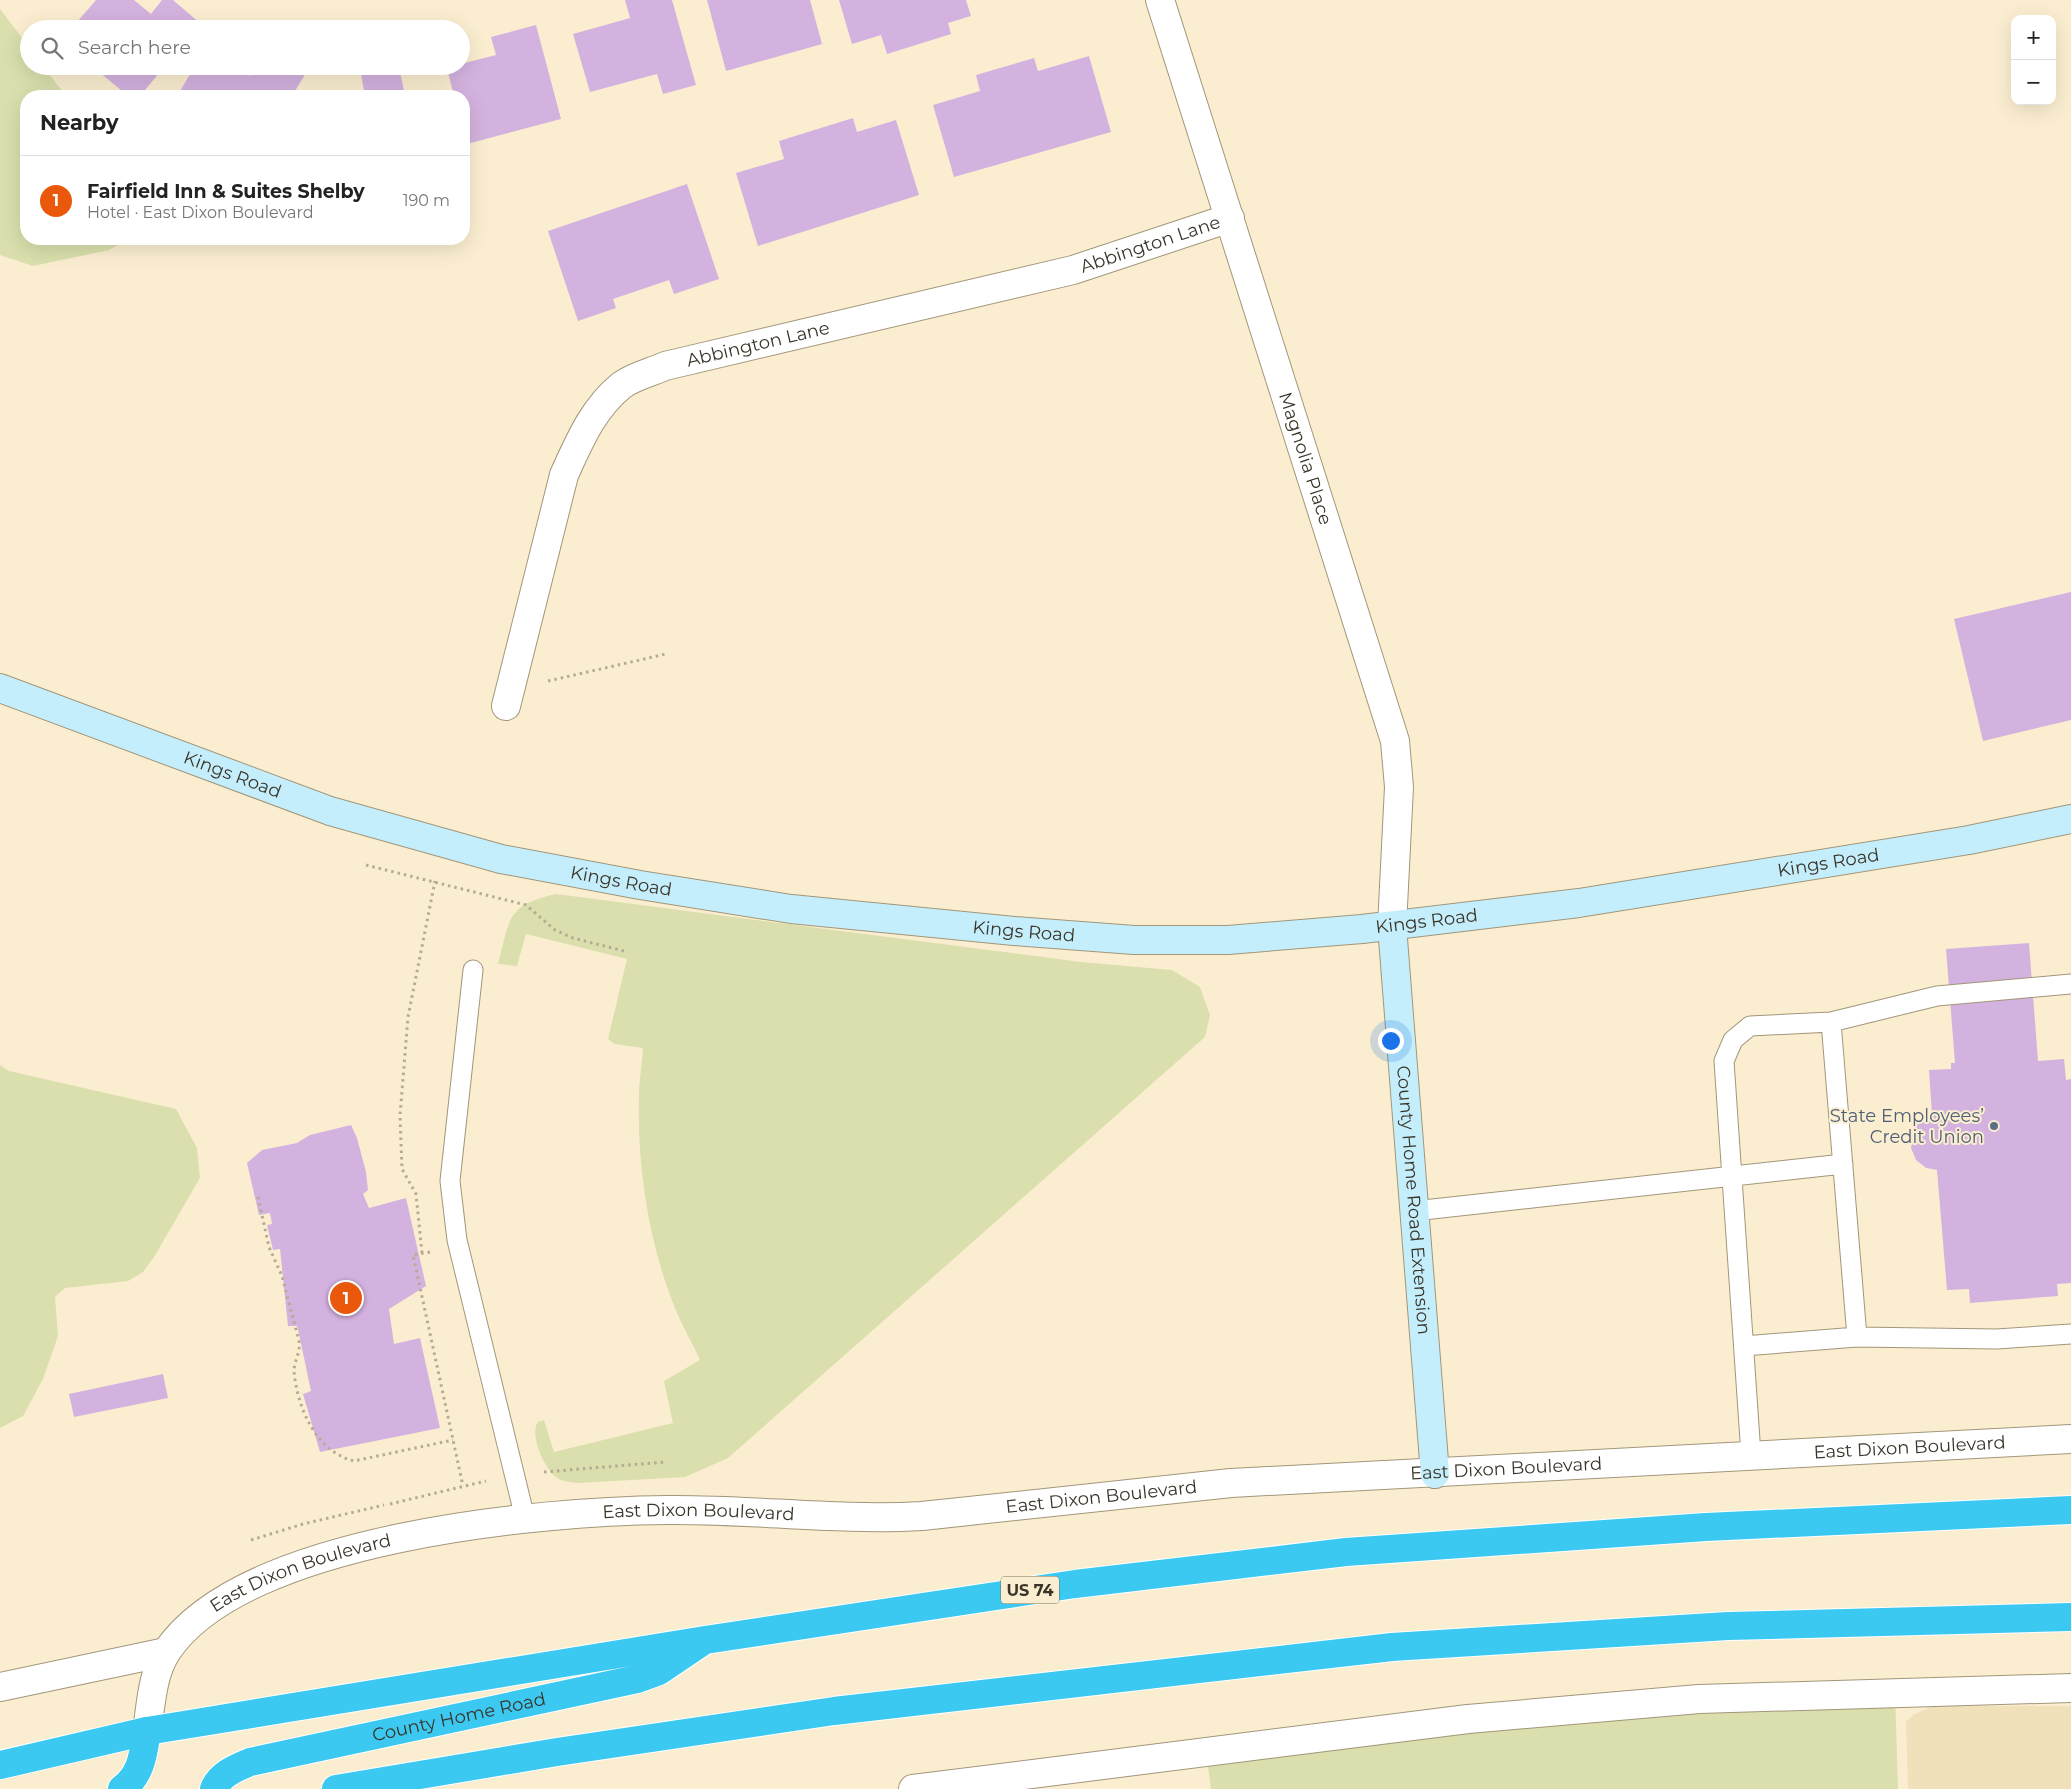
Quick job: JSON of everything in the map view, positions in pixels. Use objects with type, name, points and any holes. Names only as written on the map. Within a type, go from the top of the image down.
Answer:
[{"type":"highway","name":"US 74","points":[[0,1765],[147,1731],[704,1640],[1075,1584],[1346,1552],[1706,1527],[2071,1510]]},
{"type":"highway","points":[[336,1789],[557,1752],[834,1711],[1392,1647],[1728,1626],[2071,1617]]},
{"type":"highway","name":"County Home Road","points":[[214,1789],[217,1782],[226,1774],[250,1762],[637,1679],[676,1661],[704,1640]]},
{"type":"highway","points":[[122,1789],[133,1781],[140,1770],[147,1731]]},
{"type":"street","name":"Magnolia Place","points":[[1160,0],[1396,741],[1398,787],[1392,926]]},
{"type":"street","name":"Abbington Lane","points":[[508,698],[564,475],[580,440],[598,409],[624,384],[665,366],[1073,270],[1230,218]]},
{"type":"street","name":"Kings Road","points":[[0,688],[330,811],[501,859],[640,885],[791,909],[1014,932],[1134,940],[1228,940],[1392,926],[1579,903],[1969,840],[2071,819]]},
{"type":"street","name":"County Home Road Extension","points":[[1392,926],[1435,1474]]},
{"type":"street","name":"East Dixon Boulevard","points":[[147,1731],[154,1684],[159,1665],[166,1652],[181,1632],[201,1614],[226,1598],[277,1573],[383,1541],[525,1518],[670,1510],[898,1518],[1231,1483],[1435,1474],[1752,1455],[2071,1439]]},
{"type":"street","points":[[0,1688],[166,1652]]},
{"type":"street","points":[[913,1789],[1488,1717],[1699,1699],[2071,1688]]},
{"type":"lane","points":[[473,970],[450,1181],[451,1206],[457,1240],[525,1518]]},
{"type":"lane","points":[[1752,1455],[1724,1061],[1733,1040],[1750,1026],[1831,1022],[1937,996],[2071,984]]},
{"type":"lane","points":[[1831,1022],[1857,1337]]},
{"type":"lane","points":[[1414,1211],[1844,1164]]},
{"type":"lane","points":[[1744,1346],[1857,1337],[1997,1339],[2071,1334]]},
{"type":"path","points":[[508,698],[666,654]]},
{"type":"path","points":[[366,865],[526,905],[554,930],[573,938],[628,952]]},
{"type":"path","points":[[422,1253],[416,1194],[402,1168],[400,1116],[408,1016],[435,881]]},
{"type":"path","points":[[258,1197],[269,1247],[282,1276],[300,1346],[295,1374],[304,1413],[311,1429],[338,1456],[354,1461],[453,1440]]},
{"type":"path","points":[[413,1255],[462,1486]]},
{"type":"shaded area","points":[[1932,1706],[2071,1706],[2071,1789],[1908,1789],[1906,1722],[1913,1715]]},
{"type":"green space","points":[[0,9],[20,35],[20,75],[50,75],[61,90],[20,90],[20,245],[118,245],[109,250],[33,266],[0,255]]},
{"type":"green space","points":[[556,894],[1081,962],[1172,970],[1200,987],[1210,1015],[1205,1037],[728,1458],[685,1477],[567,1482],[551,1473],[539,1451],[535,1434],[538,1422],[544,1420],[554,1452],[673,1423],[664,1381],[700,1360],[678,1315],[666,1283],[658,1258],[646,1205],[639,1124],[639,1092],[643,1048],[615,1044],[608,1039],[627,959],[526,934],[517,966],[498,964],[508,925],[513,916],[528,903]]},
{"type":"green space","points":[[0,1065],[9,1071],[176,1109],[197,1148],[200,1178],[154,1257],[143,1272],[128,1281],[65,1288],[55,1297],[58,1336],[43,1379],[23,1416],[0,1428]]},
{"type":"green space","points":[[1895,1691],[1898,1789],[1211,1789],[1206,1752]]},
{"type":"building","points":[[96,0],[134,0],[151,14],[162,0],[173,0],[196,20],[79,20]]},
{"type":"building","points":[[625,0],[672,0],[696,85],[663,94],[657,74],[590,92],[573,34],[630,18]]},
{"type":"building","points":[[707,0],[810,0],[822,44],[726,71]]},
{"type":"building","points":[[839,0],[966,0],[971,16],[948,23],[951,34],[887,54],[881,35],[852,44]]},
{"type":"building","points":[[536,25],[561,119],[470,143],[470,90],[452,90],[449,75],[470,75],[470,62],[496,55],[491,37]]},
{"type":"building","points":[[1089,56],[1111,132],[954,177],[933,105],[980,91],[976,75],[1034,58],[1038,71]]},
{"type":"building","points":[[103,75],[158,75],[145,90],[121,90]]},
{"type":"building","points":[[190,75],[305,75],[296,90],[181,90]]},
{"type":"building","points":[[361,75],[401,75],[404,90],[364,90]]},
{"type":"building","points":[[853,118],[857,132],[896,120],[919,195],[758,246],[736,173],[784,159],[779,141]]},
{"type":"building","points":[[687,184],[719,279],[674,294],[669,280],[613,299],[616,308],[578,321],[548,231]]},
{"type":"building","points":[[2071,592],[2071,720],[1983,741],[1954,619]]},
{"type":"building","name":"State Employees’ Credit Union","points":[[2029,943],[2038,1061],[2064,1059],[2066,1080],[2071,1079],[2071,1283],[2057,1284],[2058,1296],[1970,1303],[1969,1289],[1947,1290],[1937,1170],[1926,1168],[1916,1160],[1911,1148],[1913,1133],[1920,1120],[1932,1114],[1929,1070],[1951,1069],[1951,1063],[1955,1063],[1946,949]]},
{"type":"building","points":[[351,1125],[357,1138],[366,1172],[368,1190],[363,1194],[369,1208],[406,1198],[426,1286],[389,1309],[394,1344],[420,1338],[440,1428],[320,1452],[303,1394],[311,1391],[297,1326],[288,1326],[280,1249],[273,1250],[267,1225],[272,1224],[270,1213],[259,1215],[247,1163],[262,1150],[297,1143],[310,1135]]},
{"type":"building","points":[[163,1374],[168,1398],[74,1417],[69,1394]]},
{"type":"place","name":"State Employees’ Credit Union","points":[[1994,1126]]},
{"type":"place","name":"Fairfield Inn & Suites Shelby","points":[[346,1298]]}]
